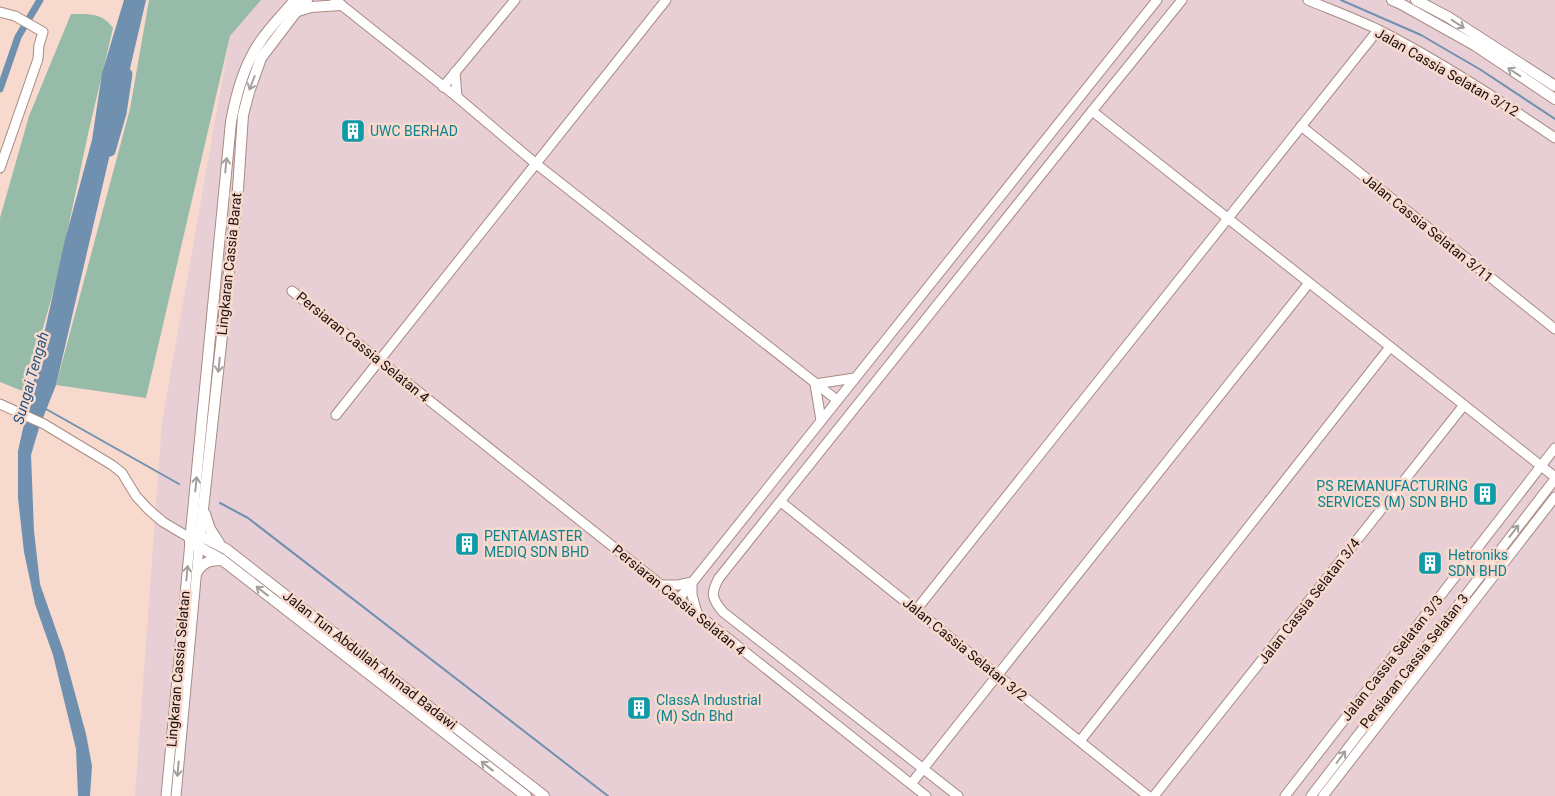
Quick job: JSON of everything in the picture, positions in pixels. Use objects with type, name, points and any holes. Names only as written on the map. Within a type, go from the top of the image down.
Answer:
[{"type":"main road","name":"Lingkaran Cassia Barat","points":[[194,539],[230,122],[235,98],[261,40],[295,0]]},
{"type":"main road","name":"Lingkaran Cassia Barat","points":[[194,539],[204,511],[238,189],[243,115],[261,58],[296,12],[308,0]]},
{"type":"main road","points":[[1392,0],[1476,46],[1555,99]]},
{"type":"main road","points":[[1416,0],[1448,17],[1555,86]]},
{"type":"main road","points":[[296,12],[311,7],[342,4]]},
{"type":"main road","points":[[204,511],[213,535],[224,548]]},
{"type":"main road","name":"Jalan Tun Abdullah Ahmad Badawi","points":[[194,539],[224,548],[544,796]]},
{"type":"main road","name":"Jalan Tun Abdullah Ahmad Badawi","points":[[194,539],[526,796]]},
{"type":"main road","points":[[196,572],[205,562],[222,560]]},
{"type":"main road","points":[[399,698],[398,694],[401,691],[408,691]]},
{"type":"street","points":[[444,87],[515,0]]},
{"type":"street","points":[[336,414],[666,0]]},
{"type":"street","points":[[678,599],[1157,0]]},
{"type":"street","points":[[958,796],[723,612],[714,600],[713,589],[719,578],[1182,0]]},
{"type":"street","name":"Jalan Cassia Selatan 3/12","points":[[1308,0],[1378,30],[1435,61],[1493,96],[1555,138]]},
{"type":"street","points":[[342,4],[535,163],[837,400]]},
{"type":"street","points":[[0,12],[19,18],[43,32],[38,59],[0,168]]},
{"type":"street","points":[[916,610],[1378,30]]},
{"type":"street","points":[[431,77],[454,73]]},
{"type":"street","points":[[454,73],[457,98]]},
{"type":"street","points":[[1092,111],[1555,478]]},
{"type":"street","name":"Jalan Cassia Selatan 3/11","points":[[1302,126],[1555,329]]},
{"type":"street","points":[[911,784],[1309,283]]},
{"type":"street","name":"Persiaran Cassia Selatan 4","points":[[292,291],[926,796]]},
{"type":"street","points":[[1080,741],[1390,347]]},
{"type":"street","points":[[815,384],[855,378]]},
{"type":"street","points":[[815,384],[821,420]]},
{"type":"street","points":[[0,404],[44,424],[112,465],[122,474],[136,496],[148,509],[163,522],[194,539]]},
{"type":"street","name":"Jalan Cassia Selatan 3/4","points":[[1154,796],[1464,406]]},
{"type":"street","name":"Jalan Cassia Selatan 3/3","points":[[1285,796],[1555,448]]},
{"type":"street","name":"Persiaran Cassia Selatan 3","points":[[1311,796],[1555,478]]},
{"type":"street","name":"Persiaran Cassia Selatan 3","points":[[1325,795],[1555,497]]},
{"type":"street","name":"Jalan Cassia Selatan 3/2","points":[[781,502],[1148,796]]},
{"type":"street","name":"Lingkaran Cassia Selatan","points":[[176,796],[196,572],[194,539]]},
{"type":"street","name":"Lingkaran Cassia Selatan","points":[[166,796],[194,539]]},
{"type":"street","points":[[660,585],[678,585],[692,582]]},
{"type":"street","points":[[692,582],[692,595],[697,614]]},
{"type":"shaded area","points":[[261,0],[1555,0],[1555,796],[135,796],[162,422],[230,36]]},
{"type":"green space","points":[[149,0],[261,0],[230,36],[146,398],[56,385],[130,109]]},
{"type":"green space","points":[[71,14],[94,15],[104,19],[113,28],[59,271],[25,392],[0,382],[0,218],[29,116]]},
{"type":"water","points":[[124,0],[146,0],[56,385],[39,428],[31,455],[34,531],[40,584],[64,653],[86,734],[92,766],[90,796],[78,796],[76,749],[53,655],[35,604],[24,552],[18,498],[18,451],[65,240],[92,140],[102,73]]},
{"type":"waterway","points":[[0,89],[18,37],[40,0]]},
{"type":"waterway","points":[[1341,0],[1421,35],[1481,70],[1555,119]]},
{"type":"waterway","name":"Sungai Tengah","points":[[110,151],[121,113],[127,74]]},
{"type":"waterway","points":[[46,409],[179,484]]},
{"type":"waterway","points":[[220,503],[248,518],[608,796]]},
{"type":"place","name":"UWC BERHAD","points":[[353,131]]},
{"type":"place","name":"PS REMANUFACTURING SERVICES (M) SDN BHD","points":[[1485,494]]},
{"type":"place","name":"PENTAMASTER MEDIQ SDN BHD","points":[[467,544]]},
{"type":"place","name":"Hetroniks SDN BHD","points":[[1430,563]]},
{"type":"place","name":"ClassA Industrial (M) Sdn Bhd","points":[[639,708]]}]
